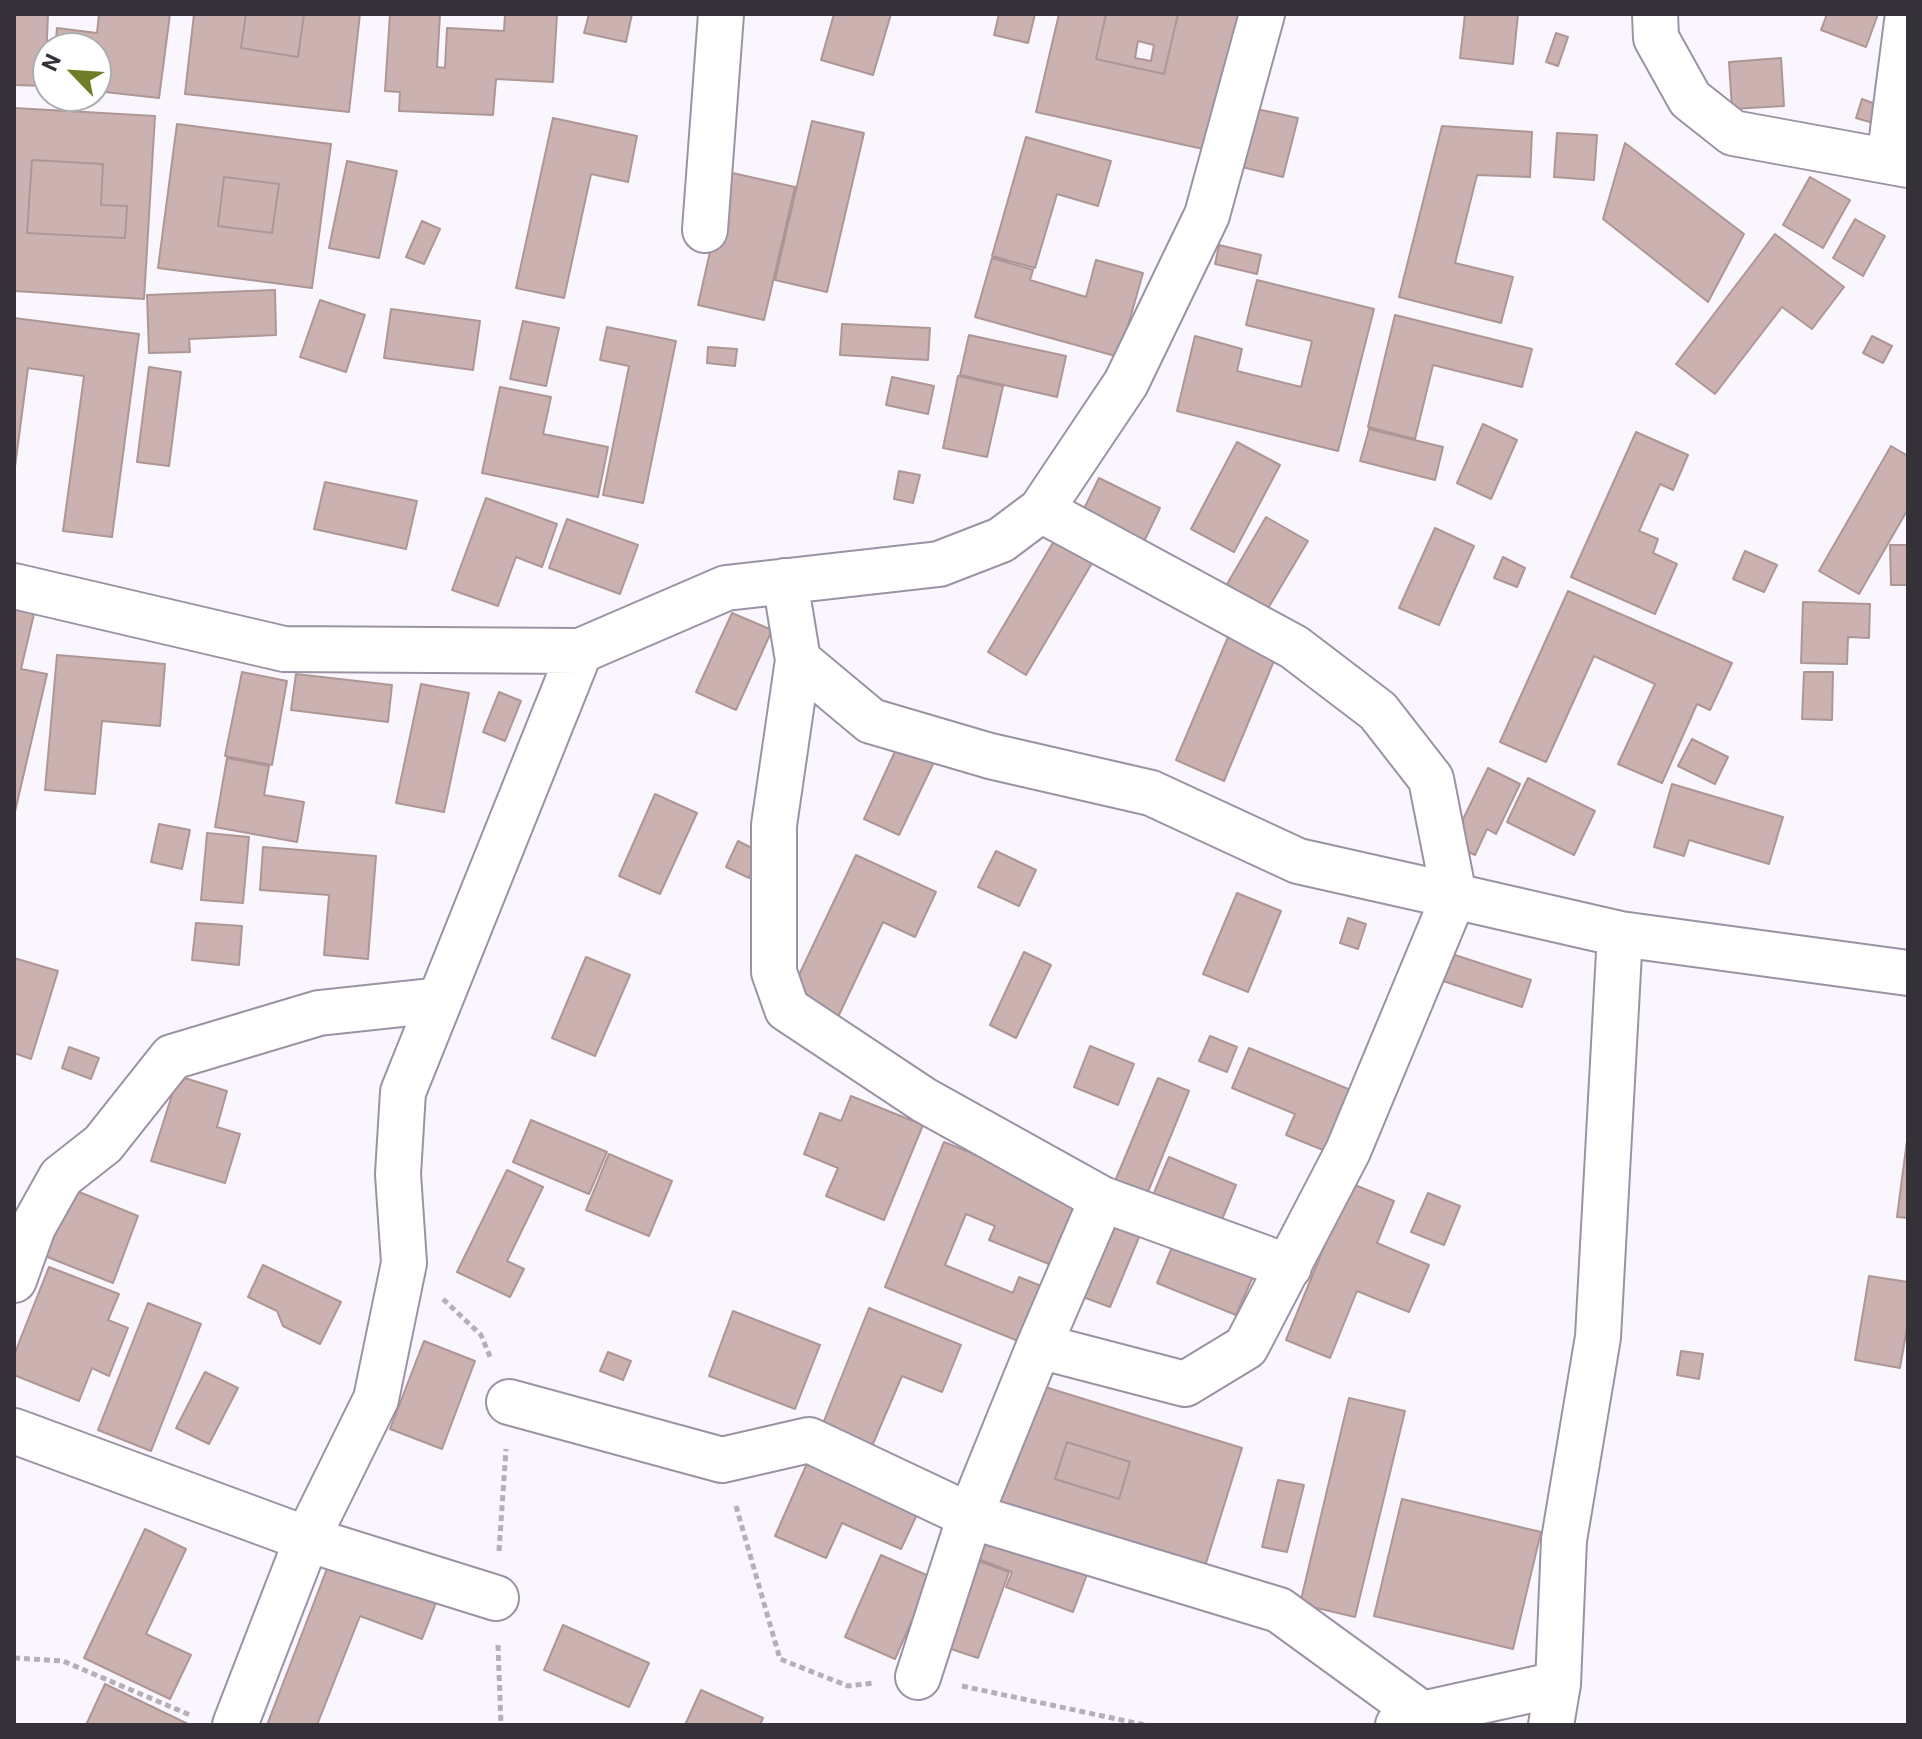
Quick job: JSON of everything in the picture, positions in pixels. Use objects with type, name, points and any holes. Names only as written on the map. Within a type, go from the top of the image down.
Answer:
[{"type":"street","points":[[705,230],[721,14]]},
{"type":"street","points":[[14,586],[284,649],[580,651],[726,588],[939,564],[1001,540],[1041,510],[1126,383],[1207,215],[1262,14]]},
{"type":"street","points":[[1655,14],[1656,38],[1690,99],[1733,133],[1898,163],[1908,14]]},
{"type":"street","points":[[1039,1346],[1185,1384],[1246,1347],[1348,1151],[1454,896],[1431,779],[1378,711],[1294,647],[1041,510]]},
{"type":"street","points":[[785,581],[798,660],[774,825],[774,972],[787,1009],[924,1100],[1102,1199],[1289,1267]]},
{"type":"street","points":[[217,1722],[376,1399],[404,1263],[398,1174],[403,1092],[580,651]]},
{"type":"street","points":[[798,660],[871,721],[990,756],[1151,793],[1298,861],[1620,934],[1908,973]]},
{"type":"street","points":[[509,1402],[722,1460],[809,1440],[970,1516],[1279,1610],[1410,1720],[1555,1704],[1564,1540],[1598,1337],[1620,934]]},
{"type":"street","points":[[14,1280],[33,1227],[61,1177],[103,1144],[172,1057],[319,1013],[440,1000]]},
{"type":"street","points":[[918,1677],[970,1516],[1102,1199]]},
{"type":"street","points":[[14,1431],[307,1539],[496,1598]]},
{"type":"path","points":[[404,1263],[481,1335],[509,1402],[496,1598],[501,1725]]},
{"type":"path","points":[[14,1658],[63,1661],[217,1722]]},
{"type":"building","points":[[14,14],[48,14],[47,32],[32,32],[32,86],[14,85]]},
{"type":"building","points":[[99,14],[170,14],[159,98],[112,93],[112,32],[97,32]]},
{"type":"building","points":[[194,14],[246,14],[241,48],[298,57],[304,14],[360,14],[349,112],[185,94]]},
{"type":"building","points":[[246,14],[304,14],[298,57],[241,48]]},
{"type":"building","points":[[390,14],[440,14],[437,67],[445,68],[447,28],[504,31],[505,14],[557,14],[553,82],[496,79],[493,115],[399,111],[400,92],[385,91]]},
{"type":"building","points":[[589,14],[632,14],[626,42],[584,33]]},
{"type":"building","points":[[834,14],[891,14],[873,75],[821,60]]},
{"type":"building","points":[[999,14],[1035,14],[1028,43],[994,35]]},
{"type":"building","points":[[1059,14],[1106,14],[1096,59],[1164,74],[1178,14],[1243,14],[1212,151],[1036,112]]},
{"type":"building","points":[[1106,14],[1178,14],[1164,74],[1096,59]]},
{"type":"building","points":[[1465,14],[1518,14],[1513,64],[1460,58]]},
{"type":"building","points":[[1827,14],[1878,14],[1866,47],[1821,30]]},
{"type":"building","points":[[57,28],[89,32],[57,32]]},
{"type":"building","points":[[1556,33],[1568,37],[1558,66],[1546,62]]},
{"type":"building","points":[[1138,41],[1154,45],[1151,61],[1135,58]]},
{"type":"building","points":[[1781,58],[1784,106],[1732,109],[1729,62]]},
{"type":"building","points":[[1862,99],[1886,108],[1880,125],[1856,118]]},
{"type":"building","points":[[14,108],[32,109],[32,112],[155,116],[144,299],[14,291]],"holes":[[[32,160],[103,164],[101,205],[127,206],[125,238],[27,233]]]},
{"type":"building","points":[[1257,109],[1298,118],[1283,177],[1242,167]]},
{"type":"building","points":[[553,118],[637,136],[628,182],[591,174],[564,298],[516,288]]},
{"type":"building","points":[[812,121],[864,133],[827,292],[775,280]]},
{"type":"building","points":[[177,124],[331,144],[312,288],[158,268]],"holes":[[[224,177],[279,184],[272,233],[218,226]]]},
{"type":"building","points":[[1442,126],[1532,132],[1530,177],[1477,175],[1455,263],[1513,277],[1501,323],[1399,297]]},
{"type":"building","points":[[1557,133],[1597,135],[1594,180],[1554,177]]},
{"type":"building","points":[[1026,137],[1111,161],[1098,206],[1057,194],[1035,268],[992,256]]},
{"type":"building","points":[[1625,143],[1744,234],[1708,302],[1603,219]]},
{"type":"building","points":[[32,160],[103,164],[101,205],[127,206],[125,238],[27,233]]},
{"type":"building","points":[[347,161],[397,171],[379,258],[329,248]]},
{"type":"building","points":[[728,172],[795,187],[764,320],[698,305]]},
{"type":"building","points":[[224,177],[279,184],[272,233],[218,226]]},
{"type":"building","points":[[1810,177],[1850,200],[1823,248],[1783,225]]},
{"type":"building","points":[[1855,219],[1885,236],[1863,276],[1833,258]]},
{"type":"building","points":[[422,221],[440,229],[424,264],[406,257]]},
{"type":"building","points":[[1775,234],[1844,287],[1812,329],[1782,307],[1715,394],[1676,364]]},
{"type":"building","points":[[1219,245],[1261,255],[1257,274],[1215,264]]},
{"type":"building","points":[[992,258],[1033,270],[1030,280],[1086,297],[1096,260],[1143,273],[1119,357],[975,317]]},
{"type":"building","points":[[1257,280],[1374,309],[1338,451],[1177,411],[1195,336],[1242,349],[1237,371],[1301,387],[1312,341],[1246,325]]},
{"type":"building","points":[[275,290],[276,335],[189,339],[190,352],[149,353],[147,295]]},
{"type":"building","points":[[320,300],[365,315],[346,372],[300,357]]},
{"type":"building","points":[[391,309],[480,321],[473,370],[384,358]]},
{"type":"building","points":[[1395,315],[1532,349],[1522,387],[1433,365],[1415,439],[1368,427]]},
{"type":"building","points":[[14,318],[139,334],[112,537],[63,531],[84,376],[28,368],[14,474]]},
{"type":"building","points":[[523,321],[559,328],[546,386],[510,379]]},
{"type":"building","points":[[842,324],[930,328],[928,360],[840,355]]},
{"type":"building","points":[[607,327],[676,341],[643,503],[603,495],[629,366],[600,360]]},
{"type":"building","points":[[969,335],[1066,356],[1057,397],[960,375]]},
{"type":"building","points":[[1872,336],[1892,346],[1883,363],[1863,353]]},
{"type":"building","points":[[708,347],[737,349],[735,366],[707,363]]},
{"type":"building","points":[[149,367],[181,372],[169,466],[137,462]]},
{"type":"building","points":[[958,376],[1003,386],[987,457],[943,448]]},
{"type":"building","points":[[892,377],[934,386],[928,414],[886,405]]},
{"type":"building","points":[[500,387],[551,397],[543,434],[608,447],[598,497],[482,473]]},
{"type":"building","points":[[1483,424],[1517,440],[1491,499],[1457,483]]},
{"type":"building","points":[[1369,429],[1443,447],[1435,480],[1360,461]]},
{"type":"building","points":[[1636,432],[1688,455],[1673,490],[1660,484],[1639,531],[1658,539],[1653,553],[1677,564],[1655,614],[1571,577]]},
{"type":"building","points":[[1237,442],[1280,465],[1234,552],[1191,529]]},
{"type":"building","points":[[1891,446],[1908,456],[1908,509],[1859,594],[1819,571]]},
{"type":"building","points":[[899,471],[920,475],[913,503],[894,499]]},
{"type":"building","points":[[1099,478],[1160,508],[1140,550],[1078,521]]},
{"type":"building","points":[[325,482],[417,501],[406,549],[314,529]]},
{"type":"building","points":[[486,498],[557,524],[542,567],[516,557],[498,606],[452,590]]},
{"type":"building","points":[[1266,517],[1308,541],[1264,615],[1223,591]]},
{"type":"building","points":[[567,519],[638,545],[620,594],[549,568]]},
{"type":"building","points":[[1435,528],[1474,546],[1439,625],[1399,608]]},
{"type":"building","points":[[1060,531],[1098,553],[1026,675],[988,652]]},
{"type":"building","points":[[1890,545],[1908,545],[1908,585],[1891,585]]},
{"type":"building","points":[[1745,551],[1777,565],[1764,592],[1733,579]]},
{"type":"building","points":[[1503,557],[1525,568],[1517,587],[1494,578]]},
{"type":"building","points":[[1568,591],[1732,663],[1710,710],[1697,704],[1662,783],[1618,764],[1655,684],[1594,656],[1546,762],[1500,742]]},
{"type":"building","points":[[14,592],[38,597],[21,669],[47,674],[14,816]]},
{"type":"building","points":[[1803,602],[1870,604],[1869,638],[1848,637],[1847,664],[1801,663]]},
{"type":"building","points":[[732,613],[772,630],[736,710],[696,692]]},
{"type":"building","points":[[1231,630],[1278,651],[1224,781],[1176,760]]},
{"type":"building","points":[[57,655],[165,664],[160,726],[102,721],[95,794],[45,790]]},
{"type":"building","points":[[242,672],[287,681],[272,765],[225,756]]},
{"type":"building","points":[[1804,672],[1833,672],[1832,720],[1802,719]]},
{"type":"building","points":[[296,674],[392,685],[388,722],[291,710]]},
{"type":"building","points":[[421,684],[469,693],[444,812],[396,803]]},
{"type":"building","points":[[499,692],[521,701],[505,741],[483,732]]},
{"type":"building","points":[[1692,739],[1728,757],[1715,784],[1678,766]]},
{"type":"building","points":[[898,745],[934,762],[899,835],[864,819]]},
{"type":"building","points":[[227,758],[269,766],[264,795],[304,802],[297,842],[215,827]]},
{"type":"building","points":[[1488,768],[1520,784],[1496,834],[1487,829],[1475,855],[1451,844]]},
{"type":"building","points":[[1528,778],[1595,811],[1574,855],[1507,822]]},
{"type":"building","points":[[1672,784],[1783,817],[1769,864],[1689,840],[1684,856],[1654,847]]},
{"type":"building","points":[[655,794],[697,813],[660,894],[619,876]]},
{"type":"building","points":[[159,824],[190,830],[182,869],[151,862]]},
{"type":"building","points":[[207,833],[249,837],[243,903],[201,900]]},
{"type":"building","points":[[738,841],[760,852],[749,878],[726,867]]},
{"type":"building","points":[[263,847],[376,856],[368,959],[324,955],[329,895],[260,890]]},
{"type":"building","points":[[996,851],[1036,870],[1019,906],[978,887]]},
{"type":"building","points":[[856,855],[936,892],[915,937],[883,922],[837,1019],[789,996]]},
{"type":"building","points":[[1237,893],[1281,911],[1248,992],[1203,974]]},
{"type":"building","points":[[1348,918],[1366,924],[1358,949],[1340,943]]},
{"type":"building","points":[[196,923],[242,926],[239,965],[192,960]]},
{"type":"building","points":[[1024,952],[1051,965],[1016,1038],[990,1025]]},
{"type":"building","points":[[1452,954],[1531,980],[1522,1007],[1443,981]]},
{"type":"building","points":[[586,957],[630,975],[595,1056],[552,1038]]},
{"type":"building","points":[[14,958],[58,971],[31,1059],[14,1053]]},
{"type":"building","points":[[1210,1036],[1237,1047],[1227,1072],[1199,1061]]},
{"type":"building","points":[[1090,1046],[1134,1064],[1118,1105],[1074,1087]]},
{"type":"building","points":[[69,1047],[99,1058],[91,1079],[62,1068]]},
{"type":"building","points":[[1249,1048],[1353,1091],[1328,1152],[1286,1135],[1295,1114],[1232,1088]]},
{"type":"building","points":[[178,1076],[227,1091],[217,1127],[240,1134],[225,1183],[151,1161]]},
{"type":"building","points":[[1158,1078],[1189,1091],[1145,1199],[1113,1186]]},
{"type":"building","points":[[851,1096],[923,1125],[884,1220],[826,1196],[838,1168],[804,1154],[820,1113],[841,1121]]},
{"type":"building","points":[[531,1120],[607,1152],[589,1194],[513,1162]]},
{"type":"building","points":[[1908,1133],[1908,1218],[1897,1217]]},
{"type":"building","points":[[944,1142],[1088,1200],[1059,1268],[989,1240],[995,1226],[966,1214],[945,1265],[1013,1293],[1019,1277],[1051,1290],[1028,1345],[885,1287]]},
{"type":"building","points":[[609,1154],[672,1181],[649,1236],[586,1210]]},
{"type":"building","points":[[1169,1157],[1236,1185],[1219,1227],[1151,1200]]},
{"type":"building","points":[[507,1170],[543,1187],[507,1261],[524,1269],[510,1297],[457,1272]]},
{"type":"building","points":[[1350,1183],[1394,1201],[1377,1243],[1429,1265],[1409,1312],[1357,1291],[1330,1358],[1286,1340]]},
{"type":"building","points":[[67,1187],[138,1216],[113,1283],[40,1254]]},
{"type":"building","points":[[1428,1193],[1460,1206],[1444,1245],[1411,1232]]},
{"type":"building","points":[[1104,1215],[1142,1230],[1110,1307],[1072,1293]]},
{"type":"building","points":[[1175,1240],[1255,1272],[1236,1315],[1157,1283]]},
{"type":"building","points":[[263,1265],[341,1302],[320,1344],[283,1326],[277,1311],[248,1297]]},
{"type":"building","points":[[49,1267],[119,1294],[108,1320],[128,1328],[109,1376],[92,1368],[79,1401],[14,1375],[14,1355]]},
{"type":"building","points":[[1869,1276],[1908,1282],[1908,1322],[1900,1368],[1855,1360]]},
{"type":"building","points":[[148,1303],[201,1324],[151,1451],[98,1430]]},
{"type":"building","points":[[869,1308],[961,1345],[942,1392],[902,1376],[872,1446],[822,1426]]},
{"type":"building","points":[[733,1311],[820,1345],[795,1409],[709,1376]]},
{"type":"building","points":[[424,1341],[475,1361],[442,1449],[390,1429]]},
{"type":"building","points":[[1681,1351],[1703,1354],[1699,1379],[1677,1375]]},
{"type":"building","points":[[608,1352],[631,1361],[623,1380],[600,1371]]},
{"type":"building","points":[[205,1372],[238,1388],[209,1444],[176,1428]]},
{"type":"building","points":[[1029,1382],[1242,1448],[1201,1579],[988,1513]],"holes":[[[1067,1442],[1130,1462],[1119,1499],[1055,1479]]]},
{"type":"building","points":[[1349,1398],[1405,1411],[1355,1617],[1300,1604]]},
{"type":"building","points":[[1067,1442],[1130,1462],[1119,1499],[1055,1479]]},
{"type":"building","points":[[809,1459],[920,1508],[901,1549],[842,1523],[826,1558],[775,1536]]},
{"type":"building","points":[[1278,1480],[1304,1485],[1287,1552],[1262,1547]]},
{"type":"building","points":[[1402,1499],[1541,1532],[1513,1649],[1374,1616]]},
{"type":"building","points":[[145,1529],[186,1549],[146,1634],[191,1655],[170,1699],[84,1658]]},
{"type":"building","points":[[981,1529],[1089,1569],[1073,1612],[1006,1587],[1012,1572],[971,1556]]},
{"type":"building","points":[[333,1553],[439,1595],[422,1639],[360,1616],[317,1725],[267,1725]]},
{"type":"building","points":[[881,1555],[931,1577],[895,1659],[845,1637]]},
{"type":"building","points":[[970,1558],[1009,1572],[978,1658],[939,1645]]},
{"type":"building","points":[[563,1625],[649,1663],[629,1707],[544,1670]]},
{"type":"building","points":[[105,1684],[188,1724],[86,1725]]},
{"type":"building","points":[[701,1690],[763,1718],[760,1725],[685,1725]]}]
